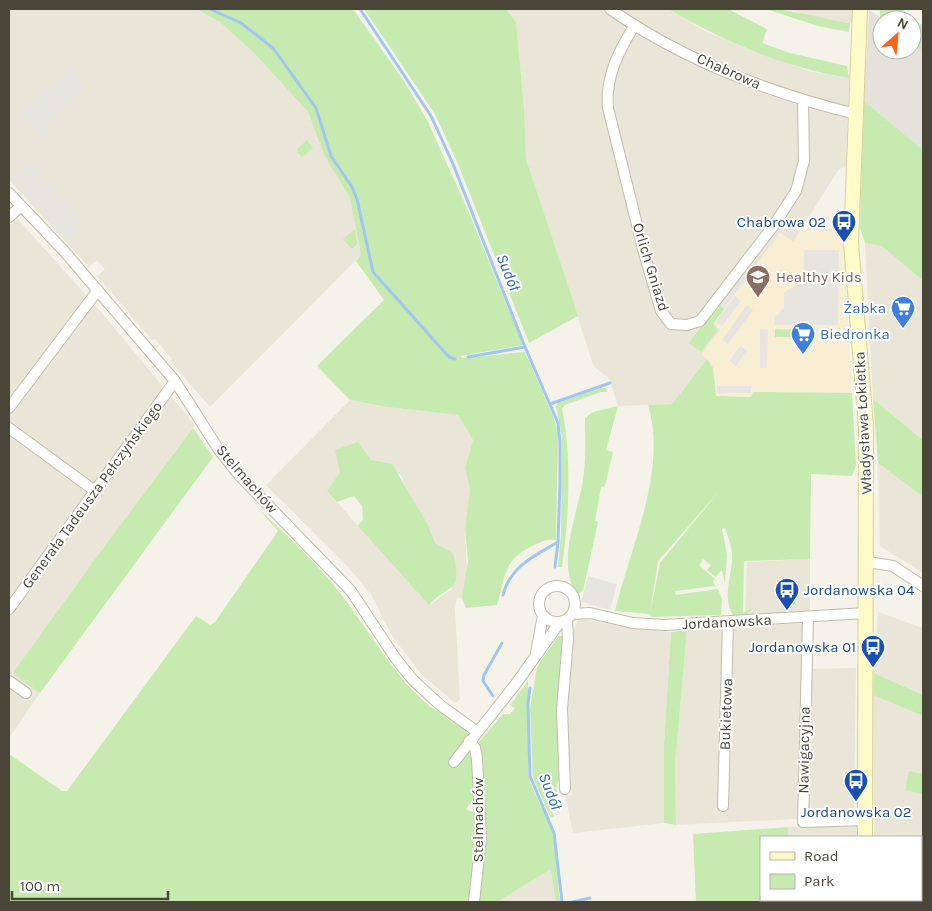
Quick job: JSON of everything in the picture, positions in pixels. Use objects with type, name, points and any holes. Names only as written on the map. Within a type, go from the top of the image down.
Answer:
[{"type":"street","name":"Chabrowa","points":[[610,9],[634,26],[747,82],[803,101],[856,114]]},
{"type":"street","name":"Władysława Łokietka","points":[[860,9],[851,243],[866,427],[865,836]]},
{"type":"street","name":"Orlich Gniazd","points":[[634,26],[619,51],[611,75],[607,93],[608,108],[644,253],[661,311],[671,324],[686,325],[700,321],[774,225],[796,191],[804,161],[803,101]]},
{"type":"street","name":"Stelmachów","points":[[9,193],[98,290],[175,382],[230,465],[338,576],[363,606],[396,660],[413,680],[440,705],[476,731]]},
{"type":"street","points":[[9,217],[21,206]]},
{"type":"street","points":[[9,408],[98,290]]},
{"type":"street","name":"Generała Tadeusza Pełczyńskiego","points":[[9,609],[175,382]]},
{"type":"street","points":[[9,428],[95,491]]},
{"type":"street","points":[[867,562],[894,566],[923,586]]},
{"type":"street","points":[[536,654],[543,615],[539,600],[545,590],[550,587],[565,587],[571,592],[576,603],[590,613]]},
{"type":"street","points":[[454,762],[476,731],[515,685],[536,654],[576,603]]},
{"type":"street","points":[[543,615],[550,621],[590,613]]},
{"type":"street","name":"Jordanowska","points":[[590,613],[633,623],[665,625],[728,623],[866,613]]},
{"type":"street","name":"Nawigacyjna","points":[[808,617],[802,822],[865,820]]},
{"type":"street","points":[[564,789],[562,709],[568,639],[566,618]]},
{"type":"street","name":"Bukietowa","points":[[723,806],[728,623]]},
{"type":"street","points":[[9,681],[26,693]]},
{"type":"street","name":"Stelmachów","points":[[469,741],[476,751],[480,809],[480,838],[474,902]]},
{"type":"shaded area","points":[[9,9],[196,9],[220,22],[253,52],[308,112],[324,155],[350,198],[361,255],[210,407],[170,361],[172,359],[155,339],[152,340],[97,276],[105,269],[97,260],[89,267],[9,180]]},
{"type":"shaded area","points":[[506,9],[668,9],[705,31],[743,47],[809,71],[849,78],[846,167],[839,169],[793,242],[780,233],[714,322],[720,330],[702,354],[707,359],[672,404],[618,406],[609,378],[594,367],[526,159],[524,108],[516,22]]},
{"type":"shaded area","points":[[787,9],[852,9],[853,23],[821,19]]},
{"type":"shaded area","points":[[869,10],[872,12],[872,60],[922,60],[923,51],[923,150],[864,101]]},
{"type":"shaded area","points":[[71,68],[82,79],[79,82],[85,88],[43,126],[50,133],[44,139],[21,114]]},
{"type":"shaded area","points":[[29,162],[81,220],[75,226],[78,229],[66,240],[11,178]]},
{"type":"shaded area","points":[[9,209],[101,312],[195,425],[98,555],[14,673],[40,693],[9,738]]},
{"type":"shaded area","points":[[803,227],[843,231],[852,393],[753,392],[752,397],[715,396],[713,368],[702,354],[720,330],[714,323],[780,233],[793,242]]},
{"type":"shaded area","points":[[865,243],[882,246],[923,281],[923,440],[873,399]]},
{"type":"shaded area","points":[[804,250],[839,250],[838,325],[774,325],[775,317],[784,308],[784,292],[803,282]]},
{"type":"shaded area","points":[[742,271],[748,276],[724,308],[718,303]]},
{"type":"shaded area","points":[[735,296],[741,301],[722,326],[716,321]]},
{"type":"shaded area","points":[[747,305],[753,310],[728,344],[722,340]]},
{"type":"shaded area","points":[[760,329],[768,330],[767,368],[760,368]]},
{"type":"shaded area","points":[[740,346],[747,350],[736,366],[729,361]]},
{"type":"shaded area","points":[[717,386],[751,386],[751,393],[717,393]]},
{"type":"shaded area","points":[[350,400],[387,407],[458,415],[473,440],[465,468],[470,490],[465,528],[467,572],[462,598],[457,598],[455,609],[460,700],[455,703],[422,675],[392,636],[371,594],[348,567],[266,485]],"holes":[[[340,472],[400,474],[409,494],[428,525],[452,589],[429,605],[327,491]]]},
{"type":"shaded area","points":[[878,463],[923,497],[923,573],[880,546]]},
{"type":"shaded area","points":[[810,559],[810,612],[745,614],[747,562]]},
{"type":"shaded area","points":[[588,576],[617,584],[610,610],[581,602]]},
{"type":"shaded area","points":[[878,612],[923,628],[923,683],[921,694],[874,673]]},
{"type":"shaded area","points":[[578,619],[671,632],[664,744],[664,823],[573,833],[565,795],[572,795],[566,714],[571,639]]},
{"type":"shaded area","points":[[806,623],[805,669],[856,668],[854,816],[676,825],[675,764],[687,630]]},
{"type":"shaded area","points":[[873,695],[923,716],[923,902],[874,902],[922,901],[922,836],[874,836]]},
{"type":"shaded area","points":[[858,824],[858,836],[788,836],[788,827]]},
{"type":"shaded area","points":[[552,868],[556,902],[497,902]]},
{"type":"shaded area","points":[[788,901],[858,901],[858,902]]},
{"type":"green space","points":[[196,9],[353,9],[404,81],[427,120],[467,208],[523,345],[461,356],[462,358],[525,352],[553,416],[558,433],[556,540],[534,545],[516,556],[504,576],[497,605],[466,608],[462,598],[468,561],[465,528],[470,490],[465,468],[473,440],[458,415],[387,407],[350,400],[317,366],[384,300],[356,261],[361,255],[350,198],[324,155],[308,112],[253,52],[220,22]]},
{"type":"green space","points":[[364,9],[506,9],[516,22],[524,108],[526,159],[578,316],[529,343],[458,164],[435,114]]},
{"type":"green space","points":[[668,9],[728,9],[767,29],[762,43],[790,53],[847,66],[849,78],[801,67],[755,52],[711,32]]},
{"type":"green space","points":[[766,9],[776,9],[850,23],[849,32],[818,26]]},
{"type":"green space","points":[[902,9],[903,10],[880,10]]},
{"type":"green space","points":[[922,25],[923,26],[922,50]]},
{"type":"green space","points":[[864,101],[923,150],[923,281],[882,246],[865,243],[860,228]]},
{"type":"green space","points":[[307,140],[313,148],[302,157],[296,150]]},
{"type":"green space","points":[[355,229],[357,244],[352,249],[343,239]]},
{"type":"green space","points":[[718,304],[724,309],[713,324],[717,329],[716,332],[701,352],[689,343]]},
{"type":"green space","points":[[775,329],[803,330],[803,337],[775,337]]},
{"type":"green space","points":[[707,359],[713,368],[716,396],[751,397],[753,392],[852,393],[856,466],[852,476],[811,474],[810,559],[744,561],[743,613],[752,608],[747,615],[733,615],[728,601],[732,552],[725,528],[722,529],[727,554],[725,584],[722,570],[716,577],[707,570],[711,565],[703,559],[699,565],[715,579],[713,581],[715,586],[675,591],[676,595],[718,589],[722,599],[721,615],[651,617],[650,614],[615,611],[645,509],[650,482],[653,430],[648,405],[672,404]],"holes":[[[721,489],[660,563],[650,613],[658,561]]]},
{"type":"green space","points":[[606,388],[607,392],[601,392],[565,405],[562,409],[567,447],[568,488],[562,567],[558,567],[561,533],[562,436],[556,406],[558,403]]},
{"type":"green space","points":[[873,399],[923,440],[923,497],[878,463]]},
{"type":"green space","points":[[618,406],[606,450],[613,452],[605,486],[601,487],[595,521],[598,522],[583,591],[577,594],[571,581],[568,551],[584,472],[585,418],[593,412]]},
{"type":"green space","points":[[193,428],[213,457],[40,693],[13,673]]},
{"type":"green space","points":[[358,442],[371,460],[392,464],[428,525],[435,543],[453,553],[455,581],[453,585],[429,605],[358,526],[363,519],[362,506],[354,496],[337,502],[327,491],[340,472],[335,450]]},
{"type":"green space","points":[[258,508],[321,570],[409,686],[437,712],[439,709],[453,716],[465,728],[472,746],[477,795],[466,809],[476,814],[471,902],[9,902],[9,754],[62,791],[67,791],[196,616],[210,625],[215,622],[278,531]]},
{"type":"green space","points":[[687,630],[675,764],[676,825],[664,823],[664,744],[671,632]]},
{"type":"green space","points":[[558,636],[563,636],[557,717],[559,780],[556,788],[559,797],[548,801],[554,816],[551,818],[533,778],[530,709],[537,667]]},
{"type":"green space","points":[[874,673],[923,695],[923,716],[873,695]]},
{"type":"green space","points":[[528,681],[528,774],[532,787],[550,824],[560,902],[556,902],[551,869],[497,902],[479,902],[477,744],[503,714],[510,714],[515,708],[510,705]]},
{"type":"green space","points":[[909,771],[923,774],[923,794],[905,790]]},
{"type":"green space","points":[[788,827],[788,836],[760,836],[760,901],[788,902],[696,902],[693,834]]},
{"type":"waterway","points":[[210,9],[241,23],[273,48],[316,108],[331,156],[352,187],[357,199],[373,272],[449,357],[455,359]]},
{"type":"waterway","name":"Sudół","points":[[360,9],[431,116],[453,164],[525,347],[558,423],[560,483],[558,542],[555,567]]},
{"type":"waterway","points":[[468,357],[525,347]]},
{"type":"waterway","points":[[550,404],[610,383]]},
{"type":"waterway","points":[[503,595],[511,577],[524,563],[558,542]]},
{"type":"waterway","points":[[493,696],[483,681],[484,675],[502,643]]},
{"type":"waterway","name":"Sudół","points":[[530,688],[528,704],[530,776],[554,833],[562,902]]},
{"type":"waterway","points":[[572,902],[590,898]]},
{"type":"place","name":"Chabrowa 02","points":[[844,243]]},
{"type":"place","name":"Healthy Kids","points":[[758,298]]},
{"type":"place","name":"Żabka","points":[[903,329]]},
{"type":"place","name":"Biedronka","points":[[803,355]]},
{"type":"place","name":"Jordanowska 04","points":[[787,611]]},
{"type":"place","name":"Jordanowska 01","points":[[873,668]]},
{"type":"place","name":"Jordanowska 02","points":[[856,802]]}]
